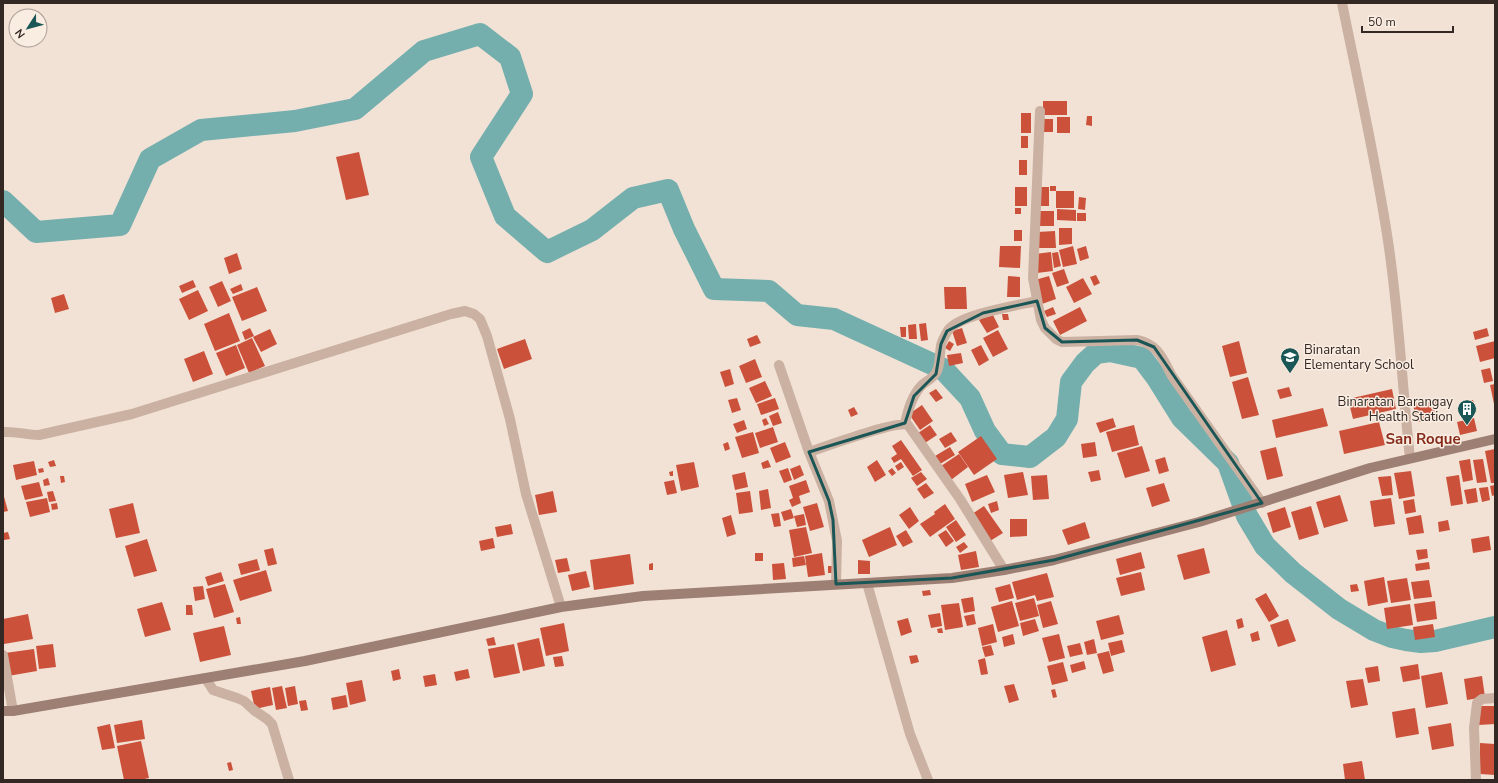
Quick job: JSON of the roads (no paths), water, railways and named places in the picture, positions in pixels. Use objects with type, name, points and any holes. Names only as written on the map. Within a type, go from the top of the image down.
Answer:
[{"type":"main road","points":[[8,711],[206,679],[305,661],[561,607],[643,596],[952,578],[1004,570],[1054,560],[1248,507],[1370,468],[1495,439]]},
{"type":"street","points":[[1342,3],[1379,182],[1388,242],[1398,314],[1403,394],[1410,458]]},
{"type":"street","points":[[1040,111],[1033,278],[1037,301],[1045,328],[1056,339],[1062,342],[1137,340],[1146,342],[1154,347],[1172,376],[1262,503]]},
{"type":"street","points":[[905,423],[914,396],[922,386],[936,374],[940,364],[941,344],[947,331],[953,326],[983,313],[1037,301]]},
{"type":"street","points":[[3,432],[30,435],[39,434],[132,414],[443,316],[465,311],[474,314],[480,319],[487,336],[510,419],[526,494],[561,607]]},
{"type":"street","points":[[779,365],[809,452],[829,501],[834,520],[837,541],[836,584]]},
{"type":"street","points":[[809,452],[887,427],[905,423],[911,427],[951,486],[1004,570]]},
{"type":"street","points":[[866,583],[910,734],[928,780]]},
{"type":"street","points":[[3,655],[8,711]]},
{"type":"street","points":[[206,679],[213,690],[237,698],[272,724],[289,780]]},
{"type":"street","points":[[1476,780],[1474,728],[1477,703],[1482,699],[1495,698]]},
{"type":"waterway","points":[[3,201],[36,232],[120,225],[150,159],[201,130],[295,121],[355,109],[424,51],[480,34],[510,57],[522,94],[481,157],[505,216],[547,252],[592,230],[633,198],[668,190],[684,229],[714,289],[769,291],[797,315],[834,319],[943,369],[970,398],[985,431],[1002,454],[1030,457],[1056,437],[1067,419],[1071,382],[1085,363],[1096,353],[1110,351],[1142,358],[1157,378],[1182,418],[1228,463],[1247,516],[1265,546],[1293,573],[1339,609],[1374,630],[1392,637],[1421,642],[1435,641],[1495,627]]},
{"type":"place","name":"Binaratan Elementary School","points":[[1290,374]]},
{"type":"place","name":"Binaratan Barangay Health Station","points":[[1467,426]]},
{"type":"district","name":"San Roque","points":[[1423,439]]}]
